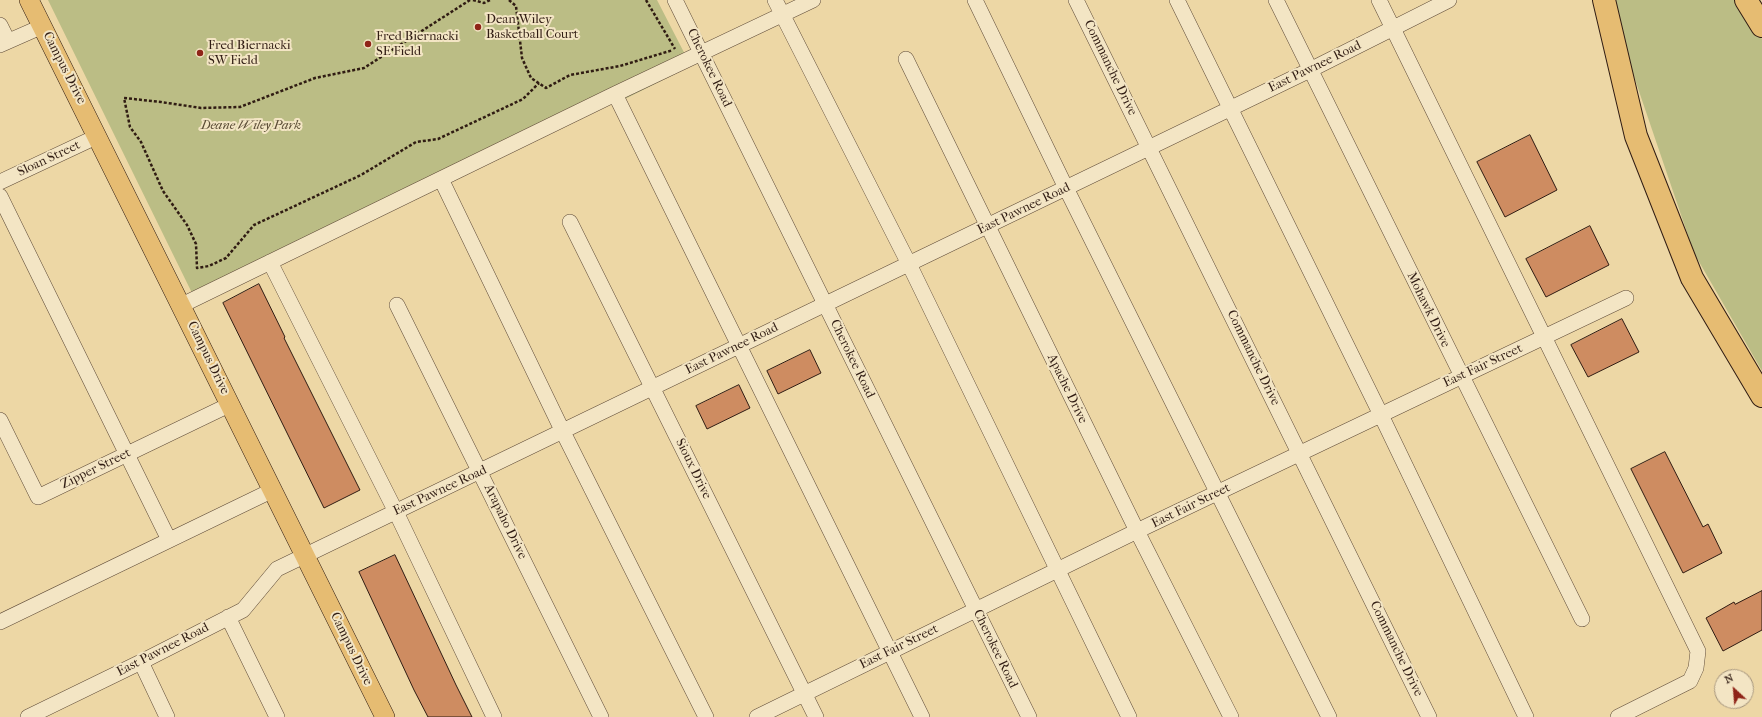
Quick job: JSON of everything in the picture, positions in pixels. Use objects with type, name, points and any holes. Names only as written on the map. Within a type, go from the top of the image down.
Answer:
[{"type":"highway","points":[[1604,0],[1636,136],[1692,278],[1762,396]]},
{"type":"highway","points":[[1746,0],[1762,26]]},
{"type":"main road","name":"Campus Drive","points":[[29,0],[182,305],[384,717]]},
{"type":"street","name":"Cherokee Road","points":[[675,0],[1029,717]]},
{"type":"street","points":[[775,0],[909,264],[1130,717]]},
{"type":"street","points":[[182,305],[615,94],[813,0]]},
{"type":"street","points":[[975,0],[1066,188],[1329,717]]},
{"type":"street","name":"Commanche Drive","points":[[1076,0],[1429,717]]},
{"type":"street","points":[[1177,0],[1380,414],[1526,717]]},
{"type":"street","name":"Mohawk Drive","points":[[1276,0],[1582,619]]},
{"type":"street","points":[[1379,0],[1698,651],[1696,668],[1690,681],[1618,717]]},
{"type":"street","name":"East Pawnee Road","points":[[28,717],[55,711],[141,662],[243,610],[277,569],[1310,70],[1449,0]]},
{"type":"street","points":[[0,25],[4,43],[43,26]]},
{"type":"street","name":"Apache Drive","points":[[906,59],[1137,531],[1231,717]]},
{"type":"street","points":[[615,94],[922,717]]},
{"type":"street","name":"Sloan Street","points":[[0,182],[98,136]]},
{"type":"street","points":[[441,179],[563,432],[706,717]]},
{"type":"street","points":[[0,196],[169,540]]},
{"type":"street","name":"Sioux Drive","points":[[570,222],[816,717]]},
{"type":"street","points":[[270,262],[396,512],[494,717]]},
{"type":"street","name":"East Fair Street","points":[[757,717],[1137,531],[1626,298]]},
{"type":"street","name":"Arapaho Drive","points":[[398,305],[601,717]]},
{"type":"street","name":"Zipper Street","points":[[0,420],[38,497],[231,404]]},
{"type":"street","points":[[0,622],[273,490]]},
{"type":"street","points":[[228,617],[277,717]]},
{"type":"street","points":[[141,662],[167,717]]},
{"type":"path","points":[[470,0],[364,68],[315,78],[240,107],[201,108],[124,98],[130,127],[141,142],[164,192],[187,225],[196,244],[197,268],[209,266],[226,258],[254,225],[361,175],[416,142],[438,139],[523,99],[539,83]]},
{"type":"path","points":[[473,0],[484,3],[490,0]]},
{"type":"path","points":[[509,0],[516,6],[522,58],[531,78],[546,88],[570,75],[620,66],[675,49],[646,0]]},
{"type":"green space","name":"Deane Wiley Park","points":[[48,0],[657,0],[691,66],[625,99],[614,92],[192,293]]},
{"type":"green space","points":[[1614,0],[1739,0],[1762,39],[1762,371],[1694,253],[1627,56]]},
{"type":"building","points":[[1530,135],[1557,190],[1505,217],[1477,162]]},
{"type":"building","points":[[1590,226],[1609,265],[1546,297],[1526,259]]},
{"type":"building","points":[[259,284],[285,337],[284,338],[360,490],[324,508],[223,303]]},
{"type":"building","points":[[1622,319],[1639,352],[1588,377],[1571,345]]},
{"type":"building","points":[[810,350],[821,373],[778,394],[767,371]]},
{"type":"building","points":[[739,385],[750,408],[707,429],[696,406]]},
{"type":"building","points":[[1665,452],[1703,527],[1708,524],[1722,553],[1683,573],[1631,469]]},
{"type":"building","points":[[395,555],[472,717],[428,717],[414,690],[359,572]]},
{"type":"building","points":[[1762,591],[1762,630],[1723,651],[1706,618],[1734,602],[1735,604]]},
{"type":"place","name":"Dean Wiley Basketball Court","points":[[478,27]]},
{"type":"place","name":"Fred Biernacki SE Field","points":[[368,44]]},
{"type":"place","name":"Fred Biernacki SW Field","points":[[200,53]]}]
